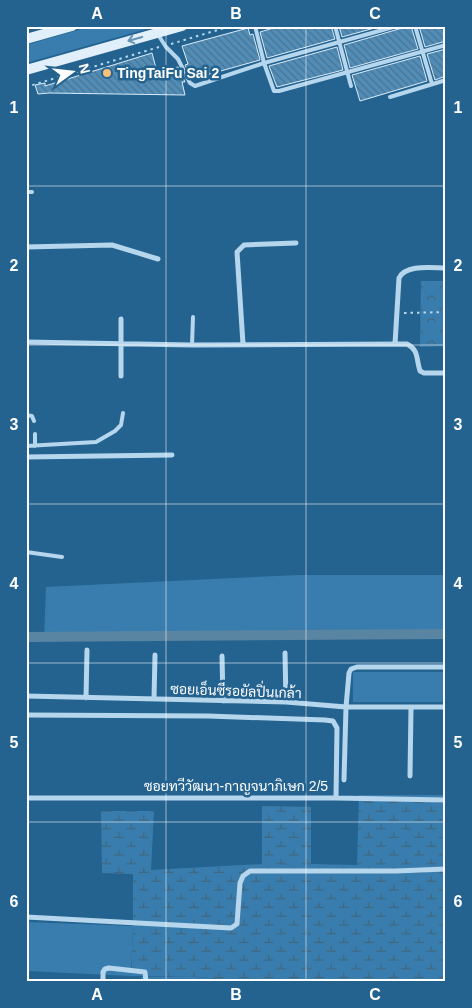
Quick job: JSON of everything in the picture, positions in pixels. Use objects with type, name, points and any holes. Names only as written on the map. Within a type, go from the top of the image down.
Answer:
[{"type":"main road","points":[[26,39],[72,26]]},
{"type":"main road","points":[[26,70],[182,26]]},
{"type":"street","points":[[243,344],[237,252],[244,245],[296,243]]},
{"type":"street","points":[[26,247],[112,245],[158,259]]},
{"type":"street","points":[[395,344],[399,278],[403,272],[411,269],[446,268]]},
{"type":"street","points":[[121,319],[121,376]]},
{"type":"street","points":[[26,342],[192,345],[407,344],[417,353],[420,371],[424,374],[446,373]]},
{"type":"street","points":[[26,457],[172,455]]},
{"type":"street","points":[[86,698],[87,650]]},
{"type":"street","points":[[285,653],[286,702]]},
{"type":"street","points":[[154,699],[155,655]]},
{"type":"street","points":[[222,656],[223,701]]},
{"type":"street","points":[[344,780],[346,707],[351,669],[357,667],[446,667]]},
{"type":"street","name":"ซอยเอ็นซีรอยัลปิ่นเกล้า","points":[[26,696],[286,702],[346,707],[446,707]]},
{"type":"street","points":[[410,776],[411,708]]},
{"type":"street","points":[[26,715],[208,716],[325,720],[333,722],[337,728],[336,798]]},
{"type":"street","name":"ซอยทวีวัฒนา-กาญจนาภิเษก 2/5","points":[[26,798],[446,800]]},
{"type":"street","points":[[26,917],[231,928],[237,924],[240,884],[243,876],[250,871],[446,869]]},
{"type":"street","points":[[103,982],[103,972],[109,968],[145,972],[146,982]]},
{"type":"lane","points":[[256,26],[264,63],[274,90],[446,46]]},
{"type":"lane","points":[[335,26],[352,86]]},
{"type":"lane","points":[[157,33],[165,46],[178,59],[190,84],[195,86],[264,63],[397,26]]},
{"type":"lane","points":[[415,26],[432,84]]},
{"type":"lane","points":[[390,97],[446,80]]},
{"type":"lane","points":[[26,192],[32,192]]},
{"type":"lane","points":[[192,345],[193,317]]},
{"type":"lane","points":[[26,446],[96,442],[115,431],[121,425],[123,413]]},
{"type":"lane","points":[[26,415],[32,416],[34,421]]},
{"type":"lane","points":[[35,434],[35,446]]},
{"type":"lane","points":[[26,552],[62,557]]},
{"type":"path","points":[[26,87],[231,26]]},
{"type":"path","points":[[397,314],[446,312]]},
{"type":"green space","points":[[92,26],[157,26],[26,63],[26,45]]},
{"type":"green space","points":[[421,281],[446,281],[446,346],[420,347]]},
{"type":"green space","points":[[298,575],[446,575],[446,635],[44,640],[46,587]]},
{"type":"green space","points":[[353,672],[446,672],[446,702],[353,702]]},
{"type":"green space","points":[[359,795],[446,795],[446,982],[271,982],[194,977],[131,976],[133,874],[102,873],[101,811],[154,811],[151,870],[262,864],[262,806],[311,807],[311,864],[357,865]]},
{"type":"green space","points":[[26,922],[133,926],[131,976],[26,971]]},
{"type":"green space","points":[[141,977],[194,977],[271,982],[141,982]]},
{"type":"building","points":[[280,26],[331,26],[335,39],[267,58],[260,32]]},
{"type":"building","points":[[339,26],[382,26],[342,37]]},
{"type":"building","points":[[411,26],[418,49],[350,68],[344,45]]},
{"type":"building","points":[[419,26],[446,26],[446,41],[425,47]]},
{"type":"building","points":[[248,28],[250,35],[253,34],[260,60],[192,79],[185,65],[188,64],[182,46]]},
{"type":"building","points":[[337,47],[343,70],[277,87],[269,66]]},
{"type":"building","points":[[446,49],[446,76],[435,80],[427,54]]},
{"type":"building","points":[[152,53],[157,72],[178,67],[185,82],[182,82],[185,95],[38,94],[35,85],[45,83],[45,86]]},
{"type":"building","points":[[420,56],[427,81],[360,101],[352,75]]},
{"type":"waterway","points":[[26,637],[446,634]]},
{"type":"place","name":"TingTaiFu Sai 2","points":[[107,73]]}]
